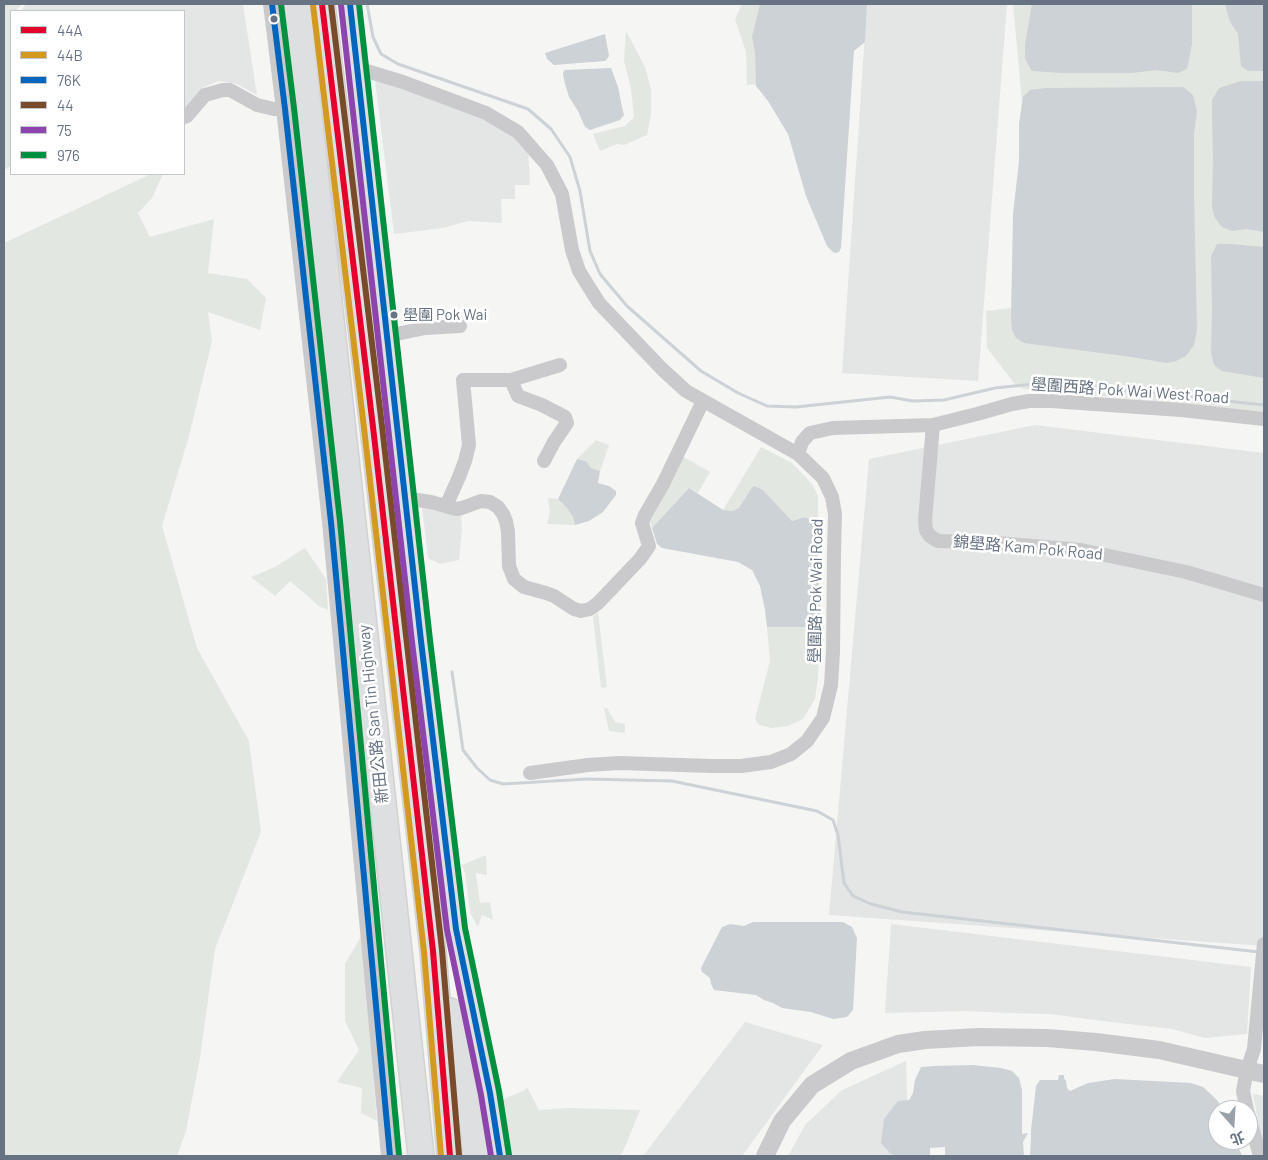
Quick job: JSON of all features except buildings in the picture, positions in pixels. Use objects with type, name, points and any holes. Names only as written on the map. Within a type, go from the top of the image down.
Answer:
[{"type":"highway","name":"新田公路 San Tin Highway","points":[[297,4],[421,1156]]},
{"type":"highway","name":"新田公路 San Tin Highway","points":[[322,4],[433,951],[450,1156]]},
{"type":"highway","points":[[433,951],[456,1034],[473,1126],[476,1156]]},
{"type":"main road","points":[[350,4],[429,709],[456,929],[490,1093],[500,1156]]},
{"type":"street","points":[[272,4],[286,109],[331,522],[390,1156]]},
{"type":"street","name":"壆圍路 Pok Wai Road","points":[[357,68],[403,82],[486,112],[518,132],[546,165],[562,194],[572,250],[578,271],[599,303],[662,369],[686,391],[798,454],[823,478],[832,497],[835,514],[831,685],[823,718],[807,741],[791,754],[771,762],[741,766],[588,764],[530,773]]},
{"type":"street","points":[[185,117],[206,95],[224,90],[230,90],[257,105],[274,109],[286,109]]},
{"type":"street","points":[[387,336],[425,328],[460,326]]},
{"type":"street","points":[[446,506],[459,477],[469,446],[463,380],[511,380],[560,365]]},
{"type":"street","points":[[511,380],[518,396],[542,405],[565,417],[567,423],[544,461]]},
{"type":"street","points":[[406,501],[417,500],[456,509],[481,501],[490,502],[498,507],[506,520],[509,566],[514,579],[524,587],[554,596],[574,610],[590,609],[640,559],[649,546],[642,523],[703,401]]},
{"type":"street","name":"壆圍西路 Pok Wai West Road","points":[[798,454],[802,442],[810,433],[833,428],[933,425],[1030,401],[1181,410],[1264,419]]},
{"type":"street","name":"錦壆路 Kam Pok Road","points":[[933,425],[925,520],[926,530],[930,536],[938,540],[1081,550],[1186,572],[1264,595]]},
{"type":"street","points":[[1245,1100],[1243,1091],[1256,1072],[1254,1049],[1264,946]]},
{"type":"street","points":[[764,1156],[782,1121],[812,1085],[851,1061],[898,1044],[925,1040],[979,1037],[1096,1042],[1159,1050],[1256,1072]]},
{"type":"shaded area","points":[[4,4],[22,4],[17,10],[10,10],[10,167],[4,170]]},
{"type":"shaded area","points":[[26,4],[243,4],[257,95],[237,84],[218,81],[204,87],[185,108],[185,10],[22,10]]},
{"type":"shaded area","points":[[742,4],[771,4],[768,84],[747,85],[746,52],[735,19]]},
{"type":"shaded area","points":[[760,4],[867,4],[865,42],[854,51],[841,248],[836,253],[827,246],[806,196],[788,134],[768,101],[756,86],[755,52],[752,37]]},
{"type":"shaded area","points":[[867,4],[1007,4],[978,381],[842,373]]},
{"type":"shaded area","points":[[1013,4],[1264,4],[1264,412],[1023,389],[1014,383],[987,348],[986,311],[1011,308],[1022,102]]},
{"type":"shaded area","points":[[1032,4],[1192,4],[1192,44],[1187,69],[1178,73],[1156,70],[1132,73],[1032,71],[1025,59],[1025,44]]},
{"type":"shaded area","points":[[1225,4],[1264,4],[1264,71],[1248,71],[1241,66],[1238,34],[1230,22]]},
{"type":"shaded area","points":[[626,31],[645,67],[651,89],[651,115],[647,135],[624,145],[617,144],[600,151],[593,134],[625,126],[634,117],[631,89],[624,61]]},
{"type":"shaded area","points":[[605,34],[609,56],[605,61],[554,65],[547,59],[545,53]]},
{"type":"shaded area","points":[[611,68],[618,87],[624,115],[620,120],[590,130],[585,127],[569,97],[563,74],[564,70]]},
{"type":"shaded area","points":[[375,80],[485,115],[528,148],[530,185],[515,185],[515,199],[501,199],[502,223],[468,221],[443,228],[394,234]]},
{"type":"shaded area","points":[[1241,81],[1264,81],[1264,232],[1246,229],[1232,231],[1222,227],[1215,218],[1212,208],[1212,100],[1219,88]]},
{"type":"shaded area","points":[[1183,87],[1193,95],[1197,111],[1194,134],[1194,193],[1197,330],[1194,345],[1186,356],[1166,363],[1024,343],[1016,338],[1012,330],[1011,319],[1013,214],[1019,161],[1019,124],[1023,97],[1030,90],[1046,88]]},
{"type":"shaded area","points":[[149,175],[163,175],[152,198],[138,213],[150,237],[214,219],[208,273],[247,279],[266,298],[260,330],[208,312],[212,341],[189,436],[162,526],[197,648],[249,741],[261,832],[215,949],[200,1058],[186,1131],[177,1156],[4,1156],[4,243]]},
{"type":"shaded area","points":[[1217,244],[1264,247],[1264,378],[1222,371],[1214,365],[1211,353],[1211,256]]},
{"type":"shaded area","points":[[1035,425],[1264,453],[1264,946],[829,915],[869,459]]},
{"type":"shaded area","points":[[596,440],[609,445],[600,471],[591,468],[586,461],[577,459]]},
{"type":"shaded area","points":[[761,447],[792,463],[812,484],[818,496],[818,531],[813,520],[804,517],[792,521],[763,490],[750,490],[739,508],[732,511],[723,510]]},
{"type":"shaded area","points":[[682,456],[710,472],[698,493],[689,488],[652,528],[649,517]]},
{"type":"shaded area","points":[[577,459],[586,461],[591,468],[600,471],[598,483],[609,486],[616,491],[616,495],[603,512],[589,521],[575,525],[573,517],[558,499]]},
{"type":"shaded area","points":[[754,486],[763,490],[792,521],[804,517],[813,520],[818,531],[820,627],[767,627],[760,586],[752,570],[738,562],[662,548],[657,544],[652,528],[689,488],[723,510],[732,511],[739,508]]},
{"type":"shaded area","points":[[548,498],[558,499],[567,508],[573,517],[575,525],[547,524],[550,511]]},
{"type":"shaded area","points":[[422,506],[461,512],[462,529],[459,560],[440,564],[428,558]]},
{"type":"shaded area","points":[[305,548],[326,579],[328,610],[319,606],[290,581],[275,596],[251,577],[275,567]]},
{"type":"shaded area","points":[[598,613],[607,687],[601,688],[593,617]]},
{"type":"shaded area","points":[[767,627],[820,627],[815,699],[803,719],[788,726],[771,728],[759,725],[755,719],[770,661]]},
{"type":"shaded area","points":[[604,708],[607,708],[615,722],[625,724],[625,733],[609,731]]},
{"type":"shaded area","points":[[486,855],[487,875],[476,873],[480,903],[490,902],[493,920],[482,915],[478,927],[470,913],[465,873],[462,865]]},
{"type":"shaded area","points":[[753,922],[843,922],[852,927],[857,938],[854,993],[853,1010],[847,1017],[833,1019],[811,1012],[782,1008],[756,995],[714,990],[710,978],[702,972],[701,968],[722,927],[730,924],[744,926]]},
{"type":"shaded area","points":[[891,924],[1251,967],[1247,1034],[1205,1038],[1172,1029],[1050,1014],[968,1011],[885,1013]]},
{"type":"shaded area","points":[[362,935],[372,1036],[377,1121],[361,1113],[362,1088],[337,1082],[359,1050],[345,1021],[345,964]]},
{"type":"shaded area","points":[[745,1022],[823,1045],[742,1156],[643,1156]]},
{"type":"shaded area","points":[[906,1061],[909,1156],[788,1156],[805,1125],[842,1090]]},
{"type":"shaded area","points":[[973,1065],[1012,1071],[1019,1078],[1022,1090],[1022,1134],[1028,1133],[1023,1142],[1024,1156],[945,1156],[945,1147],[930,1148],[930,1156],[899,1156],[891,1154],[881,1143],[884,1119],[898,1101],[909,1100],[921,1067]]},
{"type":"shaded area","points":[[1059,1075],[1064,1075],[1067,1088],[1070,1091],[1088,1083],[1115,1079],[1191,1083],[1203,1087],[1217,1100],[1208,1100],[1208,1150],[1240,1150],[1242,1156],[1030,1156],[1036,1086],[1040,1080],[1058,1080]]},
{"type":"shaded area","points":[[527,1087],[539,1110],[568,1108],[640,1110],[620,1156],[484,1156],[477,1110],[525,1090]]},
{"type":"shaded area","points":[[1253,1094],[1264,1096],[1264,1156],[1258,1122],[1258,1100],[1254,1100]]},
{"type":"waterway","points":[[367,4],[373,37],[381,54],[398,64],[528,109],[551,129],[570,157],[580,191],[590,251],[600,274],[627,306],[701,371],[738,393],[767,406],[796,407],[890,397],[913,401],[944,400],[995,388],[1034,384],[1068,384],[1264,405]]},
{"type":"waterway","points":[[452,672],[463,750],[477,768],[490,780],[503,784],[587,779],[672,781],[817,811],[833,820],[838,835],[844,883],[853,896],[871,904],[902,912],[1259,952]]},
{"type":"transit line","name":"76K","points":[[272,4],[331,522],[390,1156]]},
{"type":"transit line","name":"976","points":[[281,4],[340,521],[399,1155]]},
{"type":"transit line","name":"44A","points":[[322,4],[433,951],[450,1156]]},
{"type":"transit line","name":"44","points":[[331,4],[442,950],[459,1155]]},
{"type":"transit line","name":"76K","points":[[350,4],[421,641],[456,929],[490,1093],[500,1156]]},
{"type":"transit line","name":"976","points":[[359,4],[430,640],[465,928],[499,1091],[509,1155]]},
{"type":"transit line","name":"44B","points":[[313,5],[424,952],[441,1156]]},
{"type":"transit line","name":"75","points":[[341,5],[412,642],[447,930],[481,1095],[491,1156]]},
{"type":"place","name":"壆圍 Pok Wai","points":[[394,315]]}]
